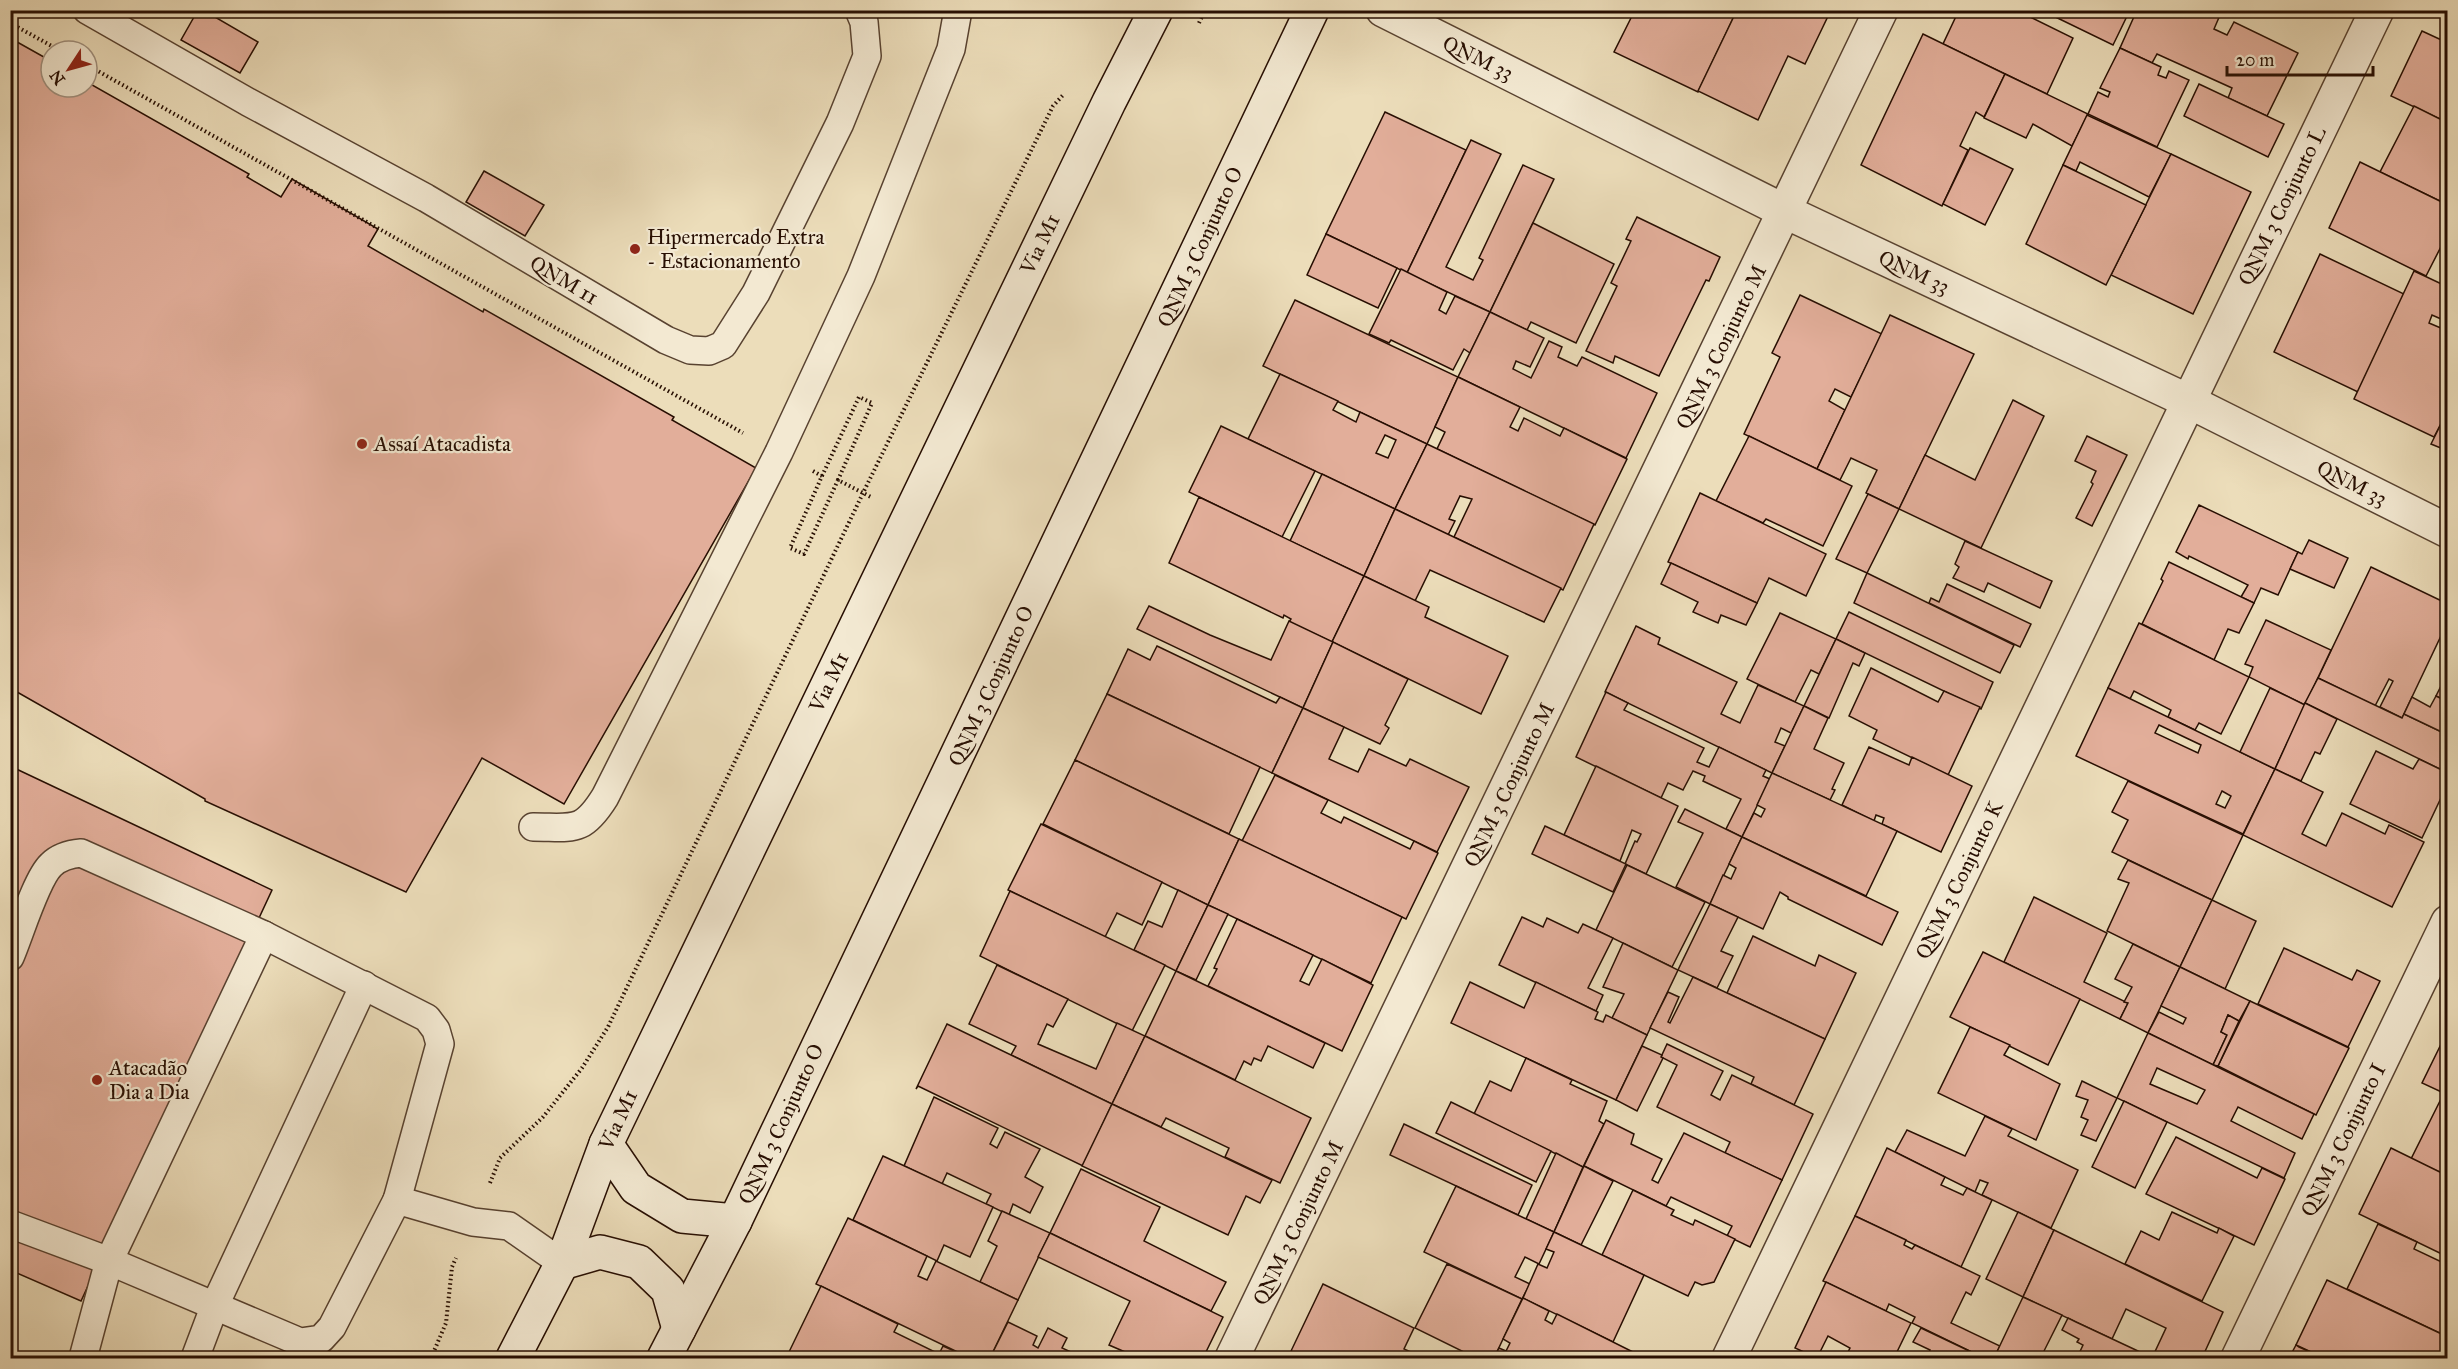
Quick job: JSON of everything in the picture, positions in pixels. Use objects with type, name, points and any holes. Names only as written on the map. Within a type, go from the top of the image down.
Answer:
[{"type":"street","name":"Via M1","points":[[513,1359],[562,1263],[606,1144],[1109,102],[1156,10]]},
{"type":"street","name":"QNM 3 Conjunto O","points":[[664,1359],[735,1221],[1312,10]]},
{"type":"street","name":"QNM 33","points":[[1383,10],[1786,212],[2188,401],[2448,531]]},
{"type":"street","name":"QNM 3 Conjunto M","points":[[1232,1359],[1786,212],[1881,10]]},
{"type":"street","name":"QNM 3 Conjunto L","points":[[2188,401],[2377,10]]},
{"type":"street","name":"QNM 3 Conjunto K","points":[[1729,1359],[2188,401]]},
{"type":"street","name":"QNM 3 Conjunto I","points":[[2238,1359],[2448,922]]},
{"type":"street","points":[[606,1144],[636,1188],[682,1216],[735,1221]]},
{"type":"street","points":[[562,1263],[600,1252],[639,1262],[668,1290],[679,1329]]},
{"type":"lane","name":"QNM 11","points":[[87,10],[258,108],[426,198],[666,340],[690,350],[709,351],[723,345],[756,293],[840,123],[867,56],[864,22],[859,10]]},
{"type":"lane","points":[[533,827],[572,827],[586,823],[598,808],[779,452],[861,276],[951,49],[958,10]]},
{"type":"lane","points":[[10,957],[40,881],[49,867],[69,854],[81,853],[264,935],[427,1018],[436,1030],[440,1044],[397,1200],[332,1327],[318,1349],[109,1261],[10,1224]]},
{"type":"lane","points":[[83,1359],[109,1261],[264,935]]},
{"type":"lane","points":[[195,1359],[215,1305],[364,985]]},
{"type":"lane","points":[[397,1200],[473,1222],[509,1226],[562,1263]]},
{"type":"path","points":[[1196,29],[1205,10]]},
{"type":"path","points":[[10,23],[40,39]]},
{"type":"path","points":[[99,72],[822,476]]},
{"type":"path","points":[[431,1359],[446,1323],[452,1267],[500,1158],[543,1117],[582,1068],[608,1027],[863,493],[1053,106],[1062,95],[1075,89],[1109,102]]},
{"type":"path","points":[[859,397],[872,403],[838,480],[804,554],[790,548],[859,397]]},
{"type":"path","points":[[838,480],[908,517]]},
{"type":"building","points":[[198,10],[203,10],[258,42],[240,73],[181,40]]},
{"type":"building","points":[[1635,10],[1737,10],[1698,92],[1614,52]]},
{"type":"building","points":[[1737,10],[1831,10],[1805,64],[1788,56],[1758,120],[1698,91]]},
{"type":"building","points":[[1959,10],[2016,10],[2073,38],[2047,94],[1943,44]]},
{"type":"building","points":[[2041,10],[2130,10],[2113,45]]},
{"type":"building","points":[[2137,10],[2210,10],[2220,15],[2214,29],[2227,35],[2234,22],[2298,53],[2267,116],[2228,98],[2232,88],[2157,54],[2152,63],[2120,48]]},
{"type":"building","points":[[2422,31],[2448,43],[2448,113],[2444,121],[2391,96]]},
{"type":"building","points":[[1923,34],[2005,74],[1984,117],[1976,112],[1960,146],[1968,150],[1942,206],[1861,165]]},
{"type":"building","name":"Assaí Atacadista","points":[[10,38],[39,54],[39,99],[99,99],[99,89],[249,174],[247,177],[281,197],[292,179],[378,229],[368,246],[674,417],[672,420],[756,468],[564,804],[482,758],[406,892],[205,801],[10,688]]},
{"type":"building","points":[[2120,48],[2161,67],[2158,75],[2166,78],[2169,71],[2189,80],[2157,147],[2088,114],[2098,92],[2108,97],[2110,92],[2100,88]]},
{"type":"building","points":[[2005,74],[2088,114],[2072,146],[2033,124],[2026,138],[1984,118]]},
{"type":"building","points":[[2199,84],[2284,124],[2268,157],[2184,116]]},
{"type":"building","points":[[2414,106],[2448,123],[2448,205],[2380,172]]},
{"type":"building","points":[[1385,112],[1466,150],[1407,273],[1326,234]]},
{"type":"building","points":[[2087,115],[2171,154],[2149,197],[2080,162],[2076,171],[2063,165]]},
{"type":"building","points":[[1471,140],[1501,154],[1446,267],[1473,280],[1483,260],[1479,258],[1523,165],[1554,179],[1490,312],[1407,273]]},
{"type":"building","points":[[1970,148],[2013,169],[1985,225],[1943,204]]},
{"type":"building","points":[[2171,154],[2251,192],[2193,314],[2111,275]]},
{"type":"building","points":[[2360,162],[2448,205],[2448,233],[2426,276],[2329,228]]},
{"type":"building","points":[[2063,165],[2146,205],[2106,285],[2026,244]]},
{"type":"building","points":[[484,171],[544,205],[525,236],[466,202]]},
{"type":"building","points":[[1637,217],[1720,257],[1709,281],[1706,280],[1659,376],[1615,356],[1613,363],[1586,351],[1617,286],[1611,283],[1631,241],[1626,239]]},
{"type":"building","points":[[1533,223],[1614,264],[1576,343],[1531,322],[1527,330],[1490,312]]},
{"type":"building","points":[[1326,234],[1397,268],[1378,308],[1307,275]]},
{"type":"building","points":[[2320,254],[2404,294],[2358,392],[2274,352]]},
{"type":"building","points":[[1401,269],[1447,292],[1439,310],[1446,314],[1455,296],[1490,312],[1470,353],[1464,349],[1453,370],[1391,340],[1389,343],[1369,334]]},
{"type":"building","points":[[2414,271],[2448,287],[2448,322],[2432,315],[2429,323],[2448,331],[2448,410],[2434,437],[2354,399]]},
{"type":"building","points":[[1800,295],[1882,334],[1851,397],[1835,389],[1829,401],[1845,410],[1817,469],[1744,434],[1780,357],[1772,353]]},
{"type":"building","points":[[1295,300],[1458,377],[1427,444],[1263,366]]},
{"type":"building","points":[[1490,312],[1544,338],[1530,367],[1516,361],[1513,369],[1531,378],[1549,341],[1562,347],[1558,357],[1577,366],[1582,357],[1657,393],[1626,458],[1458,377]]},
{"type":"building","points":[[1890,315],[1974,354],[1899,509],[1866,493],[1877,470],[1851,458],[1840,480],[1817,469]]},
{"type":"building","points":[[1280,374],[1338,401],[1333,410],[1356,422],[1360,412],[1427,444],[1395,509],[1248,439]],"holes":[[[1385,435],[1396,440],[1388,458],[1376,453]]]},
{"type":"building","points":[[1458,377],[1520,407],[1510,427],[1518,431],[1524,418],[1560,436],[1564,428],[1627,459],[1595,525],[1437,449],[1445,432],[1435,427]]},
{"type":"building","points":[[2013,400],[2044,416],[1981,548],[1899,509],[1925,455],[1975,480]]},
{"type":"building","points":[[2448,410],[2448,451],[2431,444]]},
{"type":"building","points":[[1221,426],[1315,471],[1282,537],[1189,492]]},
{"type":"building","points":[[1749,436],[1852,486],[1823,546],[1766,519],[1763,523],[1716,501]]},
{"type":"building","points":[[2087,436],[2127,455],[2092,526],[2076,518],[2093,484],[2091,482],[2096,471],[2075,461]]},
{"type":"building","points":[[1427,444],[1594,524],[1563,590],[1454,537],[1472,499],[1460,496],[1449,519],[1455,521],[1448,535],[1395,509]]},
{"type":"building","points":[[1322,474],[1395,509],[1364,576],[1290,541]]},
{"type":"building","points":[[1700,493],[1826,554],[1806,596],[1769,578],[1757,603],[1668,562]]},
{"type":"building","points":[[1868,494],[1899,509],[1867,573],[1836,559]]},
{"type":"building","points":[[1199,497],[1364,576],[1332,642],[1289,622],[1291,619],[1284,615],[1283,618],[1169,563]]},
{"type":"building","points":[[2199,505],[2298,552],[2278,595],[2261,588],[2254,603],[2241,597],[2248,585],[2176,552]]},
{"type":"building","points":[[1395,509],[1561,588],[1544,622],[1430,570],[1415,601],[1364,576]]},
{"type":"building","points":[[2309,540],[2348,558],[2334,588],[2290,569],[2298,552],[2302,554]]},
{"type":"building","points":[[1965,541],[2052,581],[2040,608],[1988,583],[1984,592],[1953,578],[1959,567],[1955,564]]},
{"type":"building","points":[[2169,562],[2254,603],[2239,633],[2228,629],[2214,660],[2142,624],[2163,581],[2161,579]]},
{"type":"building","points":[[1671,563],[1757,603],[1746,625],[1721,615],[1718,623],[1693,612],[1698,602],[1661,584]]},
{"type":"building","points":[[2371,567],[2448,604],[2448,621],[2402,718],[2380,707],[2393,681],[2389,679],[2375,706],[2318,678]]},
{"type":"building","points":[[1867,573],[2014,645],[2000,673],[1854,603]]},
{"type":"building","points":[[1364,576],[1429,607],[1425,617],[1508,656],[1481,714],[1332,642]]},
{"type":"building","points":[[1947,584],[2031,624],[2020,647],[1929,603],[1931,598],[1939,602]]},
{"type":"building","points":[[1149,606],[1210,635],[1271,660],[1289,621],[1333,642],[1303,708],[1137,629]]},
{"type":"building","points":[[1849,612],[1993,682],[1981,709],[1836,639]]},
{"type":"building","points":[[1780,613],[1836,639],[1819,674],[1811,670],[1795,702],[1747,679]]},
{"type":"building","points":[[2266,620],[2331,650],[2305,705],[2249,677],[2253,667],[2245,664]]},
{"type":"building","points":[[2139,623],[2249,677],[2221,734],[2199,723],[2195,730],[2168,717],[2171,710],[2134,691],[2130,699],[2108,688]]},
{"type":"building","points":[[1636,626],[1660,638],[1658,644],[1737,682],[1721,714],[1740,723],[1758,685],[1804,706],[1791,733],[1781,728],[1775,742],[1785,746],[1772,773],[1605,692]]},
{"type":"building","points":[[1836,639],[1865,653],[1859,666],[1853,663],[1829,718],[1804,706]]},
{"type":"building","points":[[1333,642],[1408,679],[1385,725],[1389,728],[1380,744],[1303,708]]},
{"type":"building","points":[[1157,646],[1276,703],[1280,697],[1303,708],[1272,773],[1107,694],[1128,649],[1150,660]]},
{"type":"building","points":[[1871,668],[1938,702],[1944,691],[1980,707],[1948,775],[1873,739],[1877,730],[1849,716]]},
{"type":"building","points":[[2448,672],[2448,698],[2446,701],[2436,696]]},
{"type":"building","points":[[2318,678],[2402,718],[2404,714],[2448,735],[2448,773],[2305,703]]},
{"type":"building","points":[[2108,688],[2275,769],[2243,834],[2076,756]],"holes":[[[2159,725],[2201,745],[2198,753],[2155,733]],[[2222,791],[2231,796],[2225,808],[2216,804]]]},
{"type":"building","points":[[2270,688],[2305,705],[2275,769],[2240,752]]},
{"type":"building","points":[[1606,692],[1628,703],[1624,710],[1704,748],[1697,762],[1709,767],[1719,747],[1766,770],[1763,776],[1770,779],[1742,837],[1726,829],[1741,799],[1703,781],[1705,776],[1693,771],[1683,790],[1668,783],[1661,798],[1576,757]]},
{"type":"building","points":[[1107,694],[1260,767],[1229,834],[1075,760]]},
{"type":"building","points":[[2436,696],[2446,701],[2448,698],[2448,735],[2404,714],[2412,697],[2430,707]]},
{"type":"building","points":[[2305,703],[2337,719],[2320,754],[2315,752],[2301,781],[2275,769]]},
{"type":"building","points":[[1804,706],[1828,718],[1814,749],[1844,763],[1832,789],[1835,790],[1830,800],[1772,773]]},
{"type":"building","points":[[1303,708],[1344,727],[1329,759],[1358,772],[1369,749],[1406,766],[1410,759],[1469,787],[1437,852],[1272,773]]},
{"type":"building","points":[[1869,747],[1909,765],[1912,757],[1972,786],[1941,852],[1882,824],[1884,818],[1876,815],[1874,821],[1842,805]]},
{"type":"building","points":[[2376,751],[2413,769],[2419,759],[2448,773],[2448,783],[2422,838],[2350,804]]},
{"type":"building","points":[[1075,760],[1239,839],[1208,905],[1043,824]]},
{"type":"building","name":"Atacadão Dia a Dia","points":[[10,766],[272,890],[81,1301],[10,1270]]},
{"type":"building","points":[[1596,766],[1678,806],[1646,874],[1625,864],[1635,841],[1637,842],[1641,834],[1632,830],[1620,861],[1564,835]]},
{"type":"building","points":[[2275,769],[2323,792],[2302,834],[2326,846],[2342,813],[2385,834],[2389,825],[2424,842],[2392,907],[2243,835]]},
{"type":"building","points":[[1772,773],[1897,831],[1866,896],[1742,837],[1754,813],[1761,817],[1765,809],[1757,805]]},
{"type":"building","points":[[1275,775],[1328,800],[1321,813],[1341,823],[1344,817],[1410,849],[1414,841],[1438,853],[1406,919],[1242,841]]},
{"type":"building","points":[[2128,781],[2243,835],[2212,900],[2112,852],[2128,820],[2112,812]]},
{"type":"building","points":[[1685,809],[1742,837],[1710,904],[1676,887],[1703,833],[1678,822]]},
{"type":"building","points":[[1041,824],[1162,882],[1142,925],[1117,913],[1105,937],[1008,890]]},
{"type":"building","points":[[1545,826],[1626,864],[1613,892],[1532,854]]},
{"type":"building","points":[[1742,837],[1898,912],[1882,945],[1788,899],[1780,892],[1763,929],[1710,904],[1723,875],[1731,879],[1736,868],[1729,864]]},
{"type":"building","points":[[1239,839],[1402,917],[1371,983],[1208,905]]},
{"type":"building","points":[[2128,860],[2212,900],[2180,967],[2107,931],[2129,883],[2118,879]]},
{"type":"building","points":[[1627,865],[1705,902],[1672,967],[1596,930]]},
{"type":"building","points":[[1178,890],[1208,905],[1176,971],[1134,950],[1148,921],[1162,927]]},
{"type":"building","points":[[1010,891],[1165,965],[1132,1031],[980,956]]},
{"type":"building","points":[[2034,897],[2107,933],[2084,982],[2128,1003],[2120,1019],[2004,962]]},
{"type":"building","points":[[2212,900],[2256,921],[2225,989],[2180,967]]},
{"type":"building","points":[[1710,904],[1738,917],[1721,951],[1733,956],[1717,988],[1678,970]]},
{"type":"building","points":[[1208,905],[1228,914],[1196,980],[1176,971]]},
{"type":"building","points":[[1522,917],[1543,927],[1547,918],[1578,933],[1583,924],[1613,938],[1588,988],[1603,995],[1596,1011],[1499,965]]},
{"type":"building","points":[[1237,919],[1313,955],[1300,981],[1309,985],[1322,959],[1373,985],[1342,1051],[1208,986]]},
{"type":"building","points":[[1753,936],[1815,966],[1819,955],[1856,973],[1825,1039],[1727,993]]},
{"type":"building","points":[[1623,943],[1678,970],[1647,1035],[1612,1018],[1624,994],[1603,987]]},
{"type":"building","points":[[2133,944],[2180,967],[2148,1033],[2120,1019],[2128,1003],[2124,1002],[2132,987],[2115,979]]},
{"type":"building","points":[[2284,948],[2352,980],[2357,970],[2380,981],[2348,1047],[2258,1004]]},
{"type":"building","points":[[1983,952],[2080,999],[2048,1065],[1950,1017]]},
{"type":"building","points":[[997,965],[1068,999],[1053,1027],[1047,1024],[1038,1044],[1096,1069],[1117,1023],[1145,1036],[1112,1104],[1011,1055],[1016,1046],[969,1024]]},
{"type":"building","points":[[2180,967],[2250,1001],[2239,1021],[2228,1015],[2221,1032],[2227,1035],[2213,1065],[2148,1033],[2159,1012],[2183,1024],[2186,1018],[2161,1006]]},
{"type":"building","points":[[1176,971],[1325,1043],[1313,1068],[1268,1046],[1261,1061],[1254,1058],[1251,1065],[1244,1061],[1235,1080],[1145,1036]]},
{"type":"building","points":[[1693,977],[1825,1039],[1794,1105],[1751,1084],[1754,1077],[1650,1028],[1668,992],[1679,997],[1668,1022],[1670,1023]]},
{"type":"building","points":[[1470,982],[1524,1008],[1536,982],[1598,1012],[1595,1019],[1603,1022],[1606,1015],[1647,1035],[1616,1100],[1451,1023]]},
{"type":"building","points":[[2250,1001],[2349,1048],[2316,1115],[2218,1066]]},
{"type":"building","points":[[2228,1015],[2239,1021],[2218,1066],[2213,1065],[2227,1035],[2221,1032]]},
{"type":"building","points":[[947,1024],[1112,1104],[1083,1166],[918,1086],[916,1089]]},
{"type":"building","points":[[1970,1027],[2010,1045],[2004,1055],[2060,1084],[2036,1140],[1938,1093]]},
{"type":"building","points":[[2448,1030],[2448,1095],[2422,1083]]},
{"type":"building","points":[[2148,1033],[2314,1114],[2302,1139],[2238,1107],[2231,1121],[2295,1153],[2284,1178],[2117,1098]],"holes":[[[2157,1068],[2205,1090],[2197,1104],[2150,1084]]]},
{"type":"building","points":[[1145,1036],[1311,1118],[1280,1183],[1225,1157],[1229,1148],[1166,1118],[1161,1127],[1112,1104]]},
{"type":"building","points":[[1667,1044],[1723,1071],[1711,1095],[1720,1100],[1732,1075],[1813,1114],[1782,1180],[1725,1153],[1730,1142],[1657,1107],[1677,1065],[1661,1057]]},
{"type":"building","points":[[1642,1046],[1662,1055],[1663,1058],[1637,1111],[1616,1100]]},
{"type":"building","points":[[1526,1058],[1572,1080],[1570,1084],[1607,1101],[1599,1121],[1604,1124],[1583,1167],[1474,1114],[1490,1081],[1511,1091]]},
{"type":"building","points":[[2082,1081],[2117,1098],[2096,1141],[2081,1135],[2088,1120],[2081,1117],[2088,1100],[2076,1096]]},
{"type":"building","points":[[2444,1093],[2448,1095],[2448,1176],[2411,1159]]},
{"type":"building","points":[[934,1097],[998,1128],[990,1144],[997,1148],[1005,1132],[1040,1149],[1025,1177],[1043,1187],[1030,1213],[1013,1204],[1009,1215],[986,1204],[991,1194],[947,1173],[942,1184],[904,1166]]},
{"type":"building","points":[[2124,1101],[2167,1122],[2135,1188],[2092,1167]]},
{"type":"building","points":[[1451,1102],[1551,1151],[1536,1182],[1436,1133]]},
{"type":"building","points":[[1112,1104],[1272,1180],[1260,1203],[1246,1196],[1228,1235],[1082,1166]]},
{"type":"building","points":[[1985,1116],[2012,1129],[2008,1136],[2078,1170],[2051,1228],[1982,1195],[1988,1183],[1980,1180],[1975,1192],[1895,1152],[1907,1130],[1965,1156]]},
{"type":"building","points":[[1606,1120],[1634,1134],[1631,1144],[1662,1159],[1652,1180],[1658,1183],[1684,1133],[1782,1180],[1750,1247],[1727,1236],[1732,1226],[1671,1197],[1666,1206],[1584,1166]]},
{"type":"building","points":[[1404,1124],[1532,1185],[1518,1215],[1390,1155]]},
{"type":"building","points":[[2176,1137],[2257,1178],[2262,1168],[2285,1179],[2254,1245],[2146,1194]]},
{"type":"building","points":[[1887,1148],[1945,1177],[1941,1185],[1963,1195],[1967,1188],[1992,1200],[1961,1267],[1855,1216]]},
{"type":"building","points":[[2391,1148],[2448,1176],[2448,1257],[2359,1214]]},
{"type":"building","points":[[1556,1153],[1583,1167],[1554,1232],[1526,1219]]},
{"type":"building","points":[[883,1156],[993,1207],[970,1257],[944,1245],[937,1261],[853,1220]]},
{"type":"building","points":[[1584,1166],[1613,1181],[1581,1245],[1554,1232]]},
{"type":"building","points":[[1081,1169],[1160,1207],[1144,1241],[1226,1282],[1211,1311],[1050,1233]]},
{"type":"building","points":[[1456,1186],[1554,1232],[1539,1264],[1525,1257],[1515,1277],[1530,1284],[1522,1299],[1424,1252]]},
{"type":"building","points":[[1633,1190],[1674,1210],[1671,1215],[1693,1225],[1695,1220],[1735,1239],[1714,1282],[1702,1285],[1695,1282],[1688,1296],[1602,1255]]},
{"type":"building","points":[[1002,1211],[1050,1233],[1018,1300],[980,1282],[997,1246],[988,1241]]},
{"type":"building","points":[[2018,1212],[2054,1230],[2023,1297],[1986,1279]]},
{"type":"building","points":[[2172,1212],[2217,1233],[2219,1228],[2234,1236],[2202,1301],[2125,1264],[2141,1231],[2159,1240]]},
{"type":"building","points":[[1855,1216],[1906,1240],[1904,1245],[1912,1249],[1915,1245],[1980,1276],[1971,1295],[1966,1292],[1951,1323],[2000,1346],[1994,1358],[1984,1358],[1912,1323],[1915,1317],[1889,1304],[1886,1311],[1823,1281]]},
{"type":"building","points":[[848,1218],[927,1256],[918,1276],[927,1280],[936,1261],[1018,1300],[990,1358],[970,1358],[816,1284]]},
{"type":"building","points":[[2378,1224],[2417,1242],[2414,1249],[2448,1265],[2448,1337],[2347,1289]]},
{"type":"building","points":[[2054,1230],[2223,1312],[2202,1358],[2152,1358],[2166,1328],[2126,1309],[2112,1339],[2023,1297]]},
{"type":"building","points":[[1554,1232],[1644,1275],[1613,1342],[1523,1298],[1538,1264],[1547,1268],[1554,1252],[1546,1249]]},
{"type":"building","points":[[1050,1233],[1223,1317],[1203,1358],[1139,1358],[1109,1345],[1130,1301],[1038,1257]]},
{"type":"building","points":[[1447,1264],[1522,1299],[1494,1358],[1476,1358],[1415,1328]]},
{"type":"building","points":[[2327,1280],[2448,1337],[2448,1342],[2439,1358],[2324,1358],[2296,1345]]},
{"type":"building","points":[[1826,1282],[1911,1323],[1894,1358],[1845,1358],[1850,1348],[1828,1336],[1817,1358],[1795,1348]]},
{"type":"building","points":[[1323,1284],[1414,1328],[1404,1349],[1424,1358],[1307,1358],[1291,1351]]},
{"type":"building","points":[[821,1286],[898,1324],[894,1332],[939,1354],[943,1346],[970,1358],[798,1358],[788,1354]]},
{"type":"building","points":[[2023,1297],[2062,1315],[2042,1355],[2049,1358],[1994,1358]]},
{"type":"building","points":[[1523,1298],[1549,1311],[1545,1320],[1552,1324],[1557,1314],[1645,1358],[1494,1358],[1499,1348],[1506,1351],[1510,1343],[1503,1339]]},
{"type":"building","points":[[2068,1318],[2153,1358],[2077,1358],[2083,1345],[2077,1342],[2079,1339],[2062,1330]]},
{"type":"building","points":[[1008,1322],[1037,1336],[1033,1345],[1038,1348],[1048,1328],[1067,1338],[1062,1348],[1084,1358],[990,1358]]},
{"type":"building","points":[[1921,1328],[1984,1358],[1927,1358],[1930,1350],[1913,1342]]},
{"type":"building","points":[[2296,1345],[2299,1347],[2324,1358],[2289,1358]]},
{"type":"place","name":"Hipermercado Extra - Estacionamento","points":[[635,249]]},
{"type":"place","name":"Assaí Atacadista","points":[[362,444]]},
{"type":"place","name":"Atacadão Dia a Dia","points":[[97,1080]]}]
